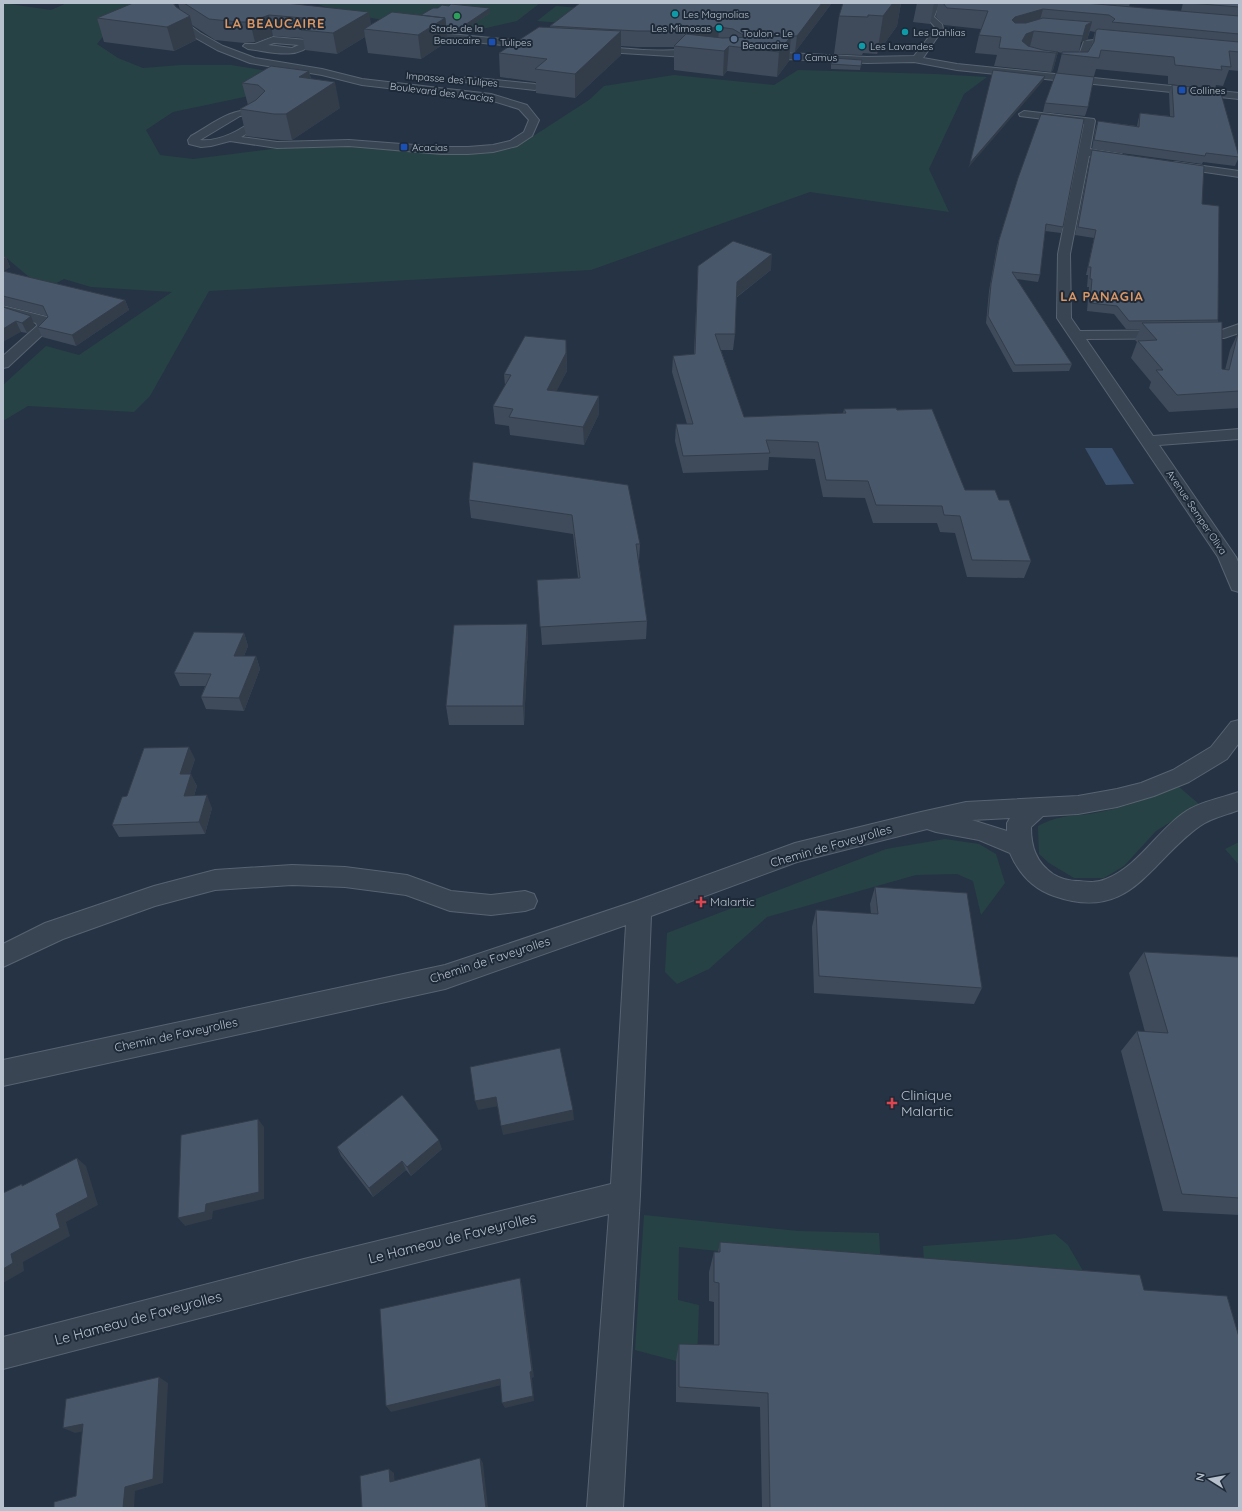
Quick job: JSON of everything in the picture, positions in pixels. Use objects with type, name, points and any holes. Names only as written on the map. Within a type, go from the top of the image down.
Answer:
[{"type":"street","name":"Boulevard des Acacias","points":[[168,3],[186,27],[217,46],[253,61],[322,72],[362,82],[498,98],[523,107],[534,120],[534,126],[530,132],[516,143],[469,150],[432,150],[331,142],[279,145],[230,138],[205,143],[196,143],[192,141],[238,113],[247,112],[264,116],[262,119],[230,138]]},
{"type":"street","points":[[750,54],[902,62],[917,59],[931,42],[939,28],[930,17],[935,5],[946,3],[982,6]]},
{"type":"street","points":[[409,33],[549,46]]},
{"type":"street","points":[[1058,66],[1079,67],[1085,48],[1131,46],[1083,35]]},
{"type":"street","points":[[217,46],[232,45],[256,47]]},
{"type":"street","points":[[702,53],[710,47]]},
{"type":"street","points":[[585,49],[663,53],[702,53],[713,58]]},
{"type":"street","points":[[1069,57],[1082,59]]},
{"type":"street","points":[[917,59],[927,65]]},
{"type":"street","points":[[902,62],[911,68],[927,65],[957,67],[1239,96]]},
{"type":"street","points":[[322,72],[351,70]]},
{"type":"street","name":"Impasse des Tulipes","points":[[457,79],[536,87]]},
{"type":"street","name":"Avenue Semper Oliva","points":[[1024,114],[1090,121],[1064,254],[1064,318],[1227,557],[1239,586]]},
{"type":"street","points":[[1084,152],[1130,159]]},
{"type":"street","points":[[1162,163],[1239,174]]},
{"type":"street","points":[[3,310],[42,320],[44,327],[3,364]]},
{"type":"street","points":[[1076,335],[1224,334],[1239,328]]},
{"type":"street","points":[[1149,441],[1239,434]]},
{"type":"street","name":"Chemin de Faveyrolles","points":[[3,1073],[445,977],[639,910],[795,853],[921,821],[966,811],[1078,805],[1117,798],[1153,788],[1181,776],[1219,753],[1239,728]]},
{"type":"street","points":[[1038,807],[1019,823],[1020,847],[1028,867],[1044,881],[1061,889],[1097,894],[1115,888],[1140,870],[1169,839],[1192,819],[1239,801]]},
{"type":"street","name":"Chemin de Faveyrolles","points":[[921,821],[977,829],[1000,837],[1020,847]]},
{"type":"street","points":[[3,956],[54,931],[154,896],[215,880],[292,875],[345,877],[407,885],[450,901],[491,905],[525,901]]},
{"type":"street","points":[[605,1508],[625,1195],[639,910]]},
{"type":"street","name":"Le Hameau de Faveyrolles","points":[[3,1353],[304,1275],[625,1195]]},
{"type":"green space","points":[[3,3],[51,10],[67,3],[155,3],[113,24],[97,44],[118,58],[143,68],[181,65],[231,65],[298,76],[272,91],[173,112],[146,130],[160,155],[193,159],[311,144],[343,142],[430,153],[470,154],[511,149],[589,100],[604,86],[674,75],[774,85],[798,70],[987,77],[964,94],[929,169],[949,212],[810,192],[591,270],[209,291],[150,396],[134,412],[28,406],[3,421],[3,385],[46,346],[79,355],[172,292],[91,287],[64,279],[51,286],[35,282],[3,255]]},
{"type":"green space","name":"Stade de la Beaucaire","points":[[317,3],[540,3],[517,21],[482,29],[475,27],[469,30],[383,20],[355,15],[360,12],[331,9]]},
{"type":"green space","points":[[556,6],[580,8],[562,23],[537,21]]},
{"type":"green space","points":[[1178,786],[1199,804],[1156,831],[1124,866],[1104,878],[1074,878],[1049,863],[1039,854],[1038,826],[1046,822],[1066,816],[1095,813],[1127,805]]},
{"type":"green space","points":[[945,839],[979,844],[996,854],[1005,883],[981,915],[973,881],[957,874],[916,875],[767,917],[709,969],[677,984],[665,972],[667,933],[886,849]]},
{"type":"green space","points":[[1239,842],[1239,865],[1225,849]]},
{"type":"green space","points":[[644,1215],[798,1231],[879,1233],[881,1268],[679,1247],[678,1300],[699,1305],[697,1362],[680,1362],[635,1350]]},
{"type":"green space","points":[[1055,1234],[1068,1245],[1086,1276],[924,1262],[923,1246],[1018,1239]]},
{"type":"water","points":[[1085,448],[1112,448],[1134,484],[1106,485]]},
{"type":"building","points":[[133,3],[173,3],[176,7],[190,16],[167,27],[97,18]]},
{"type":"building","points":[[184,3],[286,3],[369,12],[333,33],[301,30],[310,22],[303,18],[269,15],[250,22],[209,19]]},
{"type":"building","points":[[580,3],[822,3],[797,36],[743,37],[743,35],[733,29],[719,27],[689,31],[637,31],[550,26]]},
{"type":"building","points":[[843,3],[893,3],[883,16],[868,15],[868,17],[839,16]]},
{"type":"building","points":[[943,3],[1085,3],[1239,16],[1239,34],[1112,22],[1115,19],[1109,15],[1043,9],[1015,17],[1012,20],[1015,23],[1026,23],[1043,18],[1092,22],[1086,25],[1083,36],[1034,31],[1026,34],[1022,41],[1028,46],[1058,52],[1056,53],[999,48],[1001,37],[979,35],[988,11],[947,8]]},
{"type":"building","points":[[1189,3],[1237,3],[1239,4],[1239,7]]},
{"type":"building","points":[[451,4],[490,8],[459,29],[446,28],[445,18],[421,15],[433,8],[438,8],[442,5],[449,6]]},
{"type":"building","points":[[392,12],[445,18],[418,35],[364,29]]},
{"type":"building","points":[[539,27],[621,31],[575,74],[535,69],[547,59],[499,53]]},
{"type":"building","points":[[1096,30],[1239,42],[1239,52],[1229,51],[1231,67],[1221,66],[1222,70],[1175,65],[1174,57],[1101,50],[1099,58],[1062,54],[1062,52],[1088,52],[1094,42]]},
{"type":"building","points":[[686,34],[722,38],[791,36],[779,52],[729,46],[724,51],[674,46]]},
{"type":"building","points":[[833,58],[862,60],[861,66],[831,64]]},
{"type":"building","points":[[271,66],[309,71],[299,77],[335,82],[286,114],[274,114],[240,109],[256,100],[265,91],[258,85],[242,83]]},
{"type":"building","points":[[993,70],[1045,76],[970,163]]},
{"type":"building","points":[[1056,73],[1094,77],[1088,107],[1045,103]]},
{"type":"building","points":[[1172,85],[1220,90],[1239,157],[1206,153],[1205,156],[1094,140],[1098,121],[1139,127],[1140,113],[1174,117]]},
{"type":"building","points":[[1041,114],[1084,119],[1063,227],[1046,224],[1040,275],[1012,272],[1072,364],[1015,365],[988,316],[991,284],[999,240],[1018,178]]},
{"type":"building","points":[[1092,150],[1204,166],[1202,204],[1219,206],[1218,320],[1129,321],[1117,306],[1090,303],[1092,279],[1090,279],[1091,267],[1088,267],[1096,230],[1078,227]]},
{"type":"building","points":[[733,241],[772,254],[737,282],[735,334],[715,334],[744,417],[846,413],[844,409],[932,409],[965,490],[995,490],[999,500],[1009,500],[1031,561],[972,560],[960,516],[944,515],[942,506],[876,505],[868,481],[826,480],[818,442],[766,440],[770,453],[683,456],[676,424],[693,424],[673,356],[695,354],[698,266]]},
{"type":"building","points":[[3,271],[125,300],[72,335],[38,327],[48,317],[43,306],[3,296]]},
{"type":"building","points":[[3,307],[31,316],[22,323],[16,321],[3,329]]},
{"type":"building","points":[[1222,322],[1222,369],[1229,370],[1239,333],[1239,391],[1177,395],[1156,370],[1163,370],[1138,341],[1157,340],[1142,323]]},
{"type":"building","points":[[525,336],[566,340],[566,353],[547,390],[599,396],[583,427],[509,417],[513,409],[493,406],[511,375],[504,374]]},
{"type":"building","points":[[473,462],[628,485],[640,544],[636,544],[647,621],[540,627],[537,580],[580,578],[572,515],[469,500]]},
{"type":"building","points":[[527,624],[523,706],[446,706],[454,625]]},
{"type":"building","points":[[194,632],[244,633],[234,656],[256,656],[239,698],[201,697],[211,674],[174,673]]},
{"type":"building","points":[[189,747],[180,774],[191,774],[184,796],[207,795],[199,822],[112,825],[122,797],[127,796],[144,748]]},
{"type":"building","points":[[875,887],[967,893],[982,988],[819,976],[816,910],[878,914]]},
{"type":"building","points":[[1144,952],[1239,957],[1239,1198],[1182,1194],[1137,1031],[1168,1033]]},
{"type":"building","points":[[560,1048],[573,1110],[501,1126],[496,1097],[475,1101],[470,1067]]},
{"type":"building","points":[[402,1095],[439,1140],[407,1167],[402,1161],[369,1188],[337,1147]]},
{"type":"building","points":[[258,1119],[259,1192],[206,1204],[205,1212],[178,1218],[181,1135]]},
{"type":"building","points":[[77,1158],[88,1197],[56,1214],[60,1228],[11,1254],[13,1263],[3,1269],[3,1193],[22,1184],[22,1186]]},
{"type":"building","points":[[720,1242],[1140,1275],[1144,1290],[1227,1296],[1239,1337],[1239,1508],[770,1508],[768,1393],[679,1387],[679,1344],[719,1345],[719,1283],[714,1282],[714,1252],[720,1252]]},
{"type":"building","points":[[520,1278],[532,1371],[530,1372],[533,1396],[502,1403],[500,1379],[386,1406],[380,1309]]},
{"type":"building","points":[[159,1377],[153,1479],[125,1487],[123,1508],[54,1508],[54,1502],[76,1496],[83,1424],[63,1428],[66,1399]]},
{"type":"building","points":[[480,1458],[486,1508],[362,1508],[360,1476],[389,1469],[390,1482]]},
{"type":"place","name":"Les Magnolias","points":[[675,14]]},
{"type":"place","name":"Stade de la Beaucaire","points":[[457,16]]},
{"type":"place","name":"Les Mimosas","points":[[719,28]]},
{"type":"place","name":"Les Dahlias","points":[[905,32]]},
{"type":"place","name":"Toulon - Le Beaucaire","points":[[734,39]]},
{"type":"place","name":"Tulipes","points":[[492,42]]},
{"type":"place","name":"Les Lavandes","points":[[862,46]]},
{"type":"place","name":"Camus","points":[[797,57]]},
{"type":"place","name":"Collines","points":[[1182,90]]},
{"type":"place","name":"Acacias","points":[[404,147]]},
{"type":"place","name":"Malartic","points":[[701,902]]},
{"type":"place","name":"Clinique Malartic","points":[[892,1103]]},
{"type":"district","name":"LA BEAUCAIRE","points":[[275,23]]},
{"type":"district","name":"LA PANAGIA","points":[[1102,296]]}]
